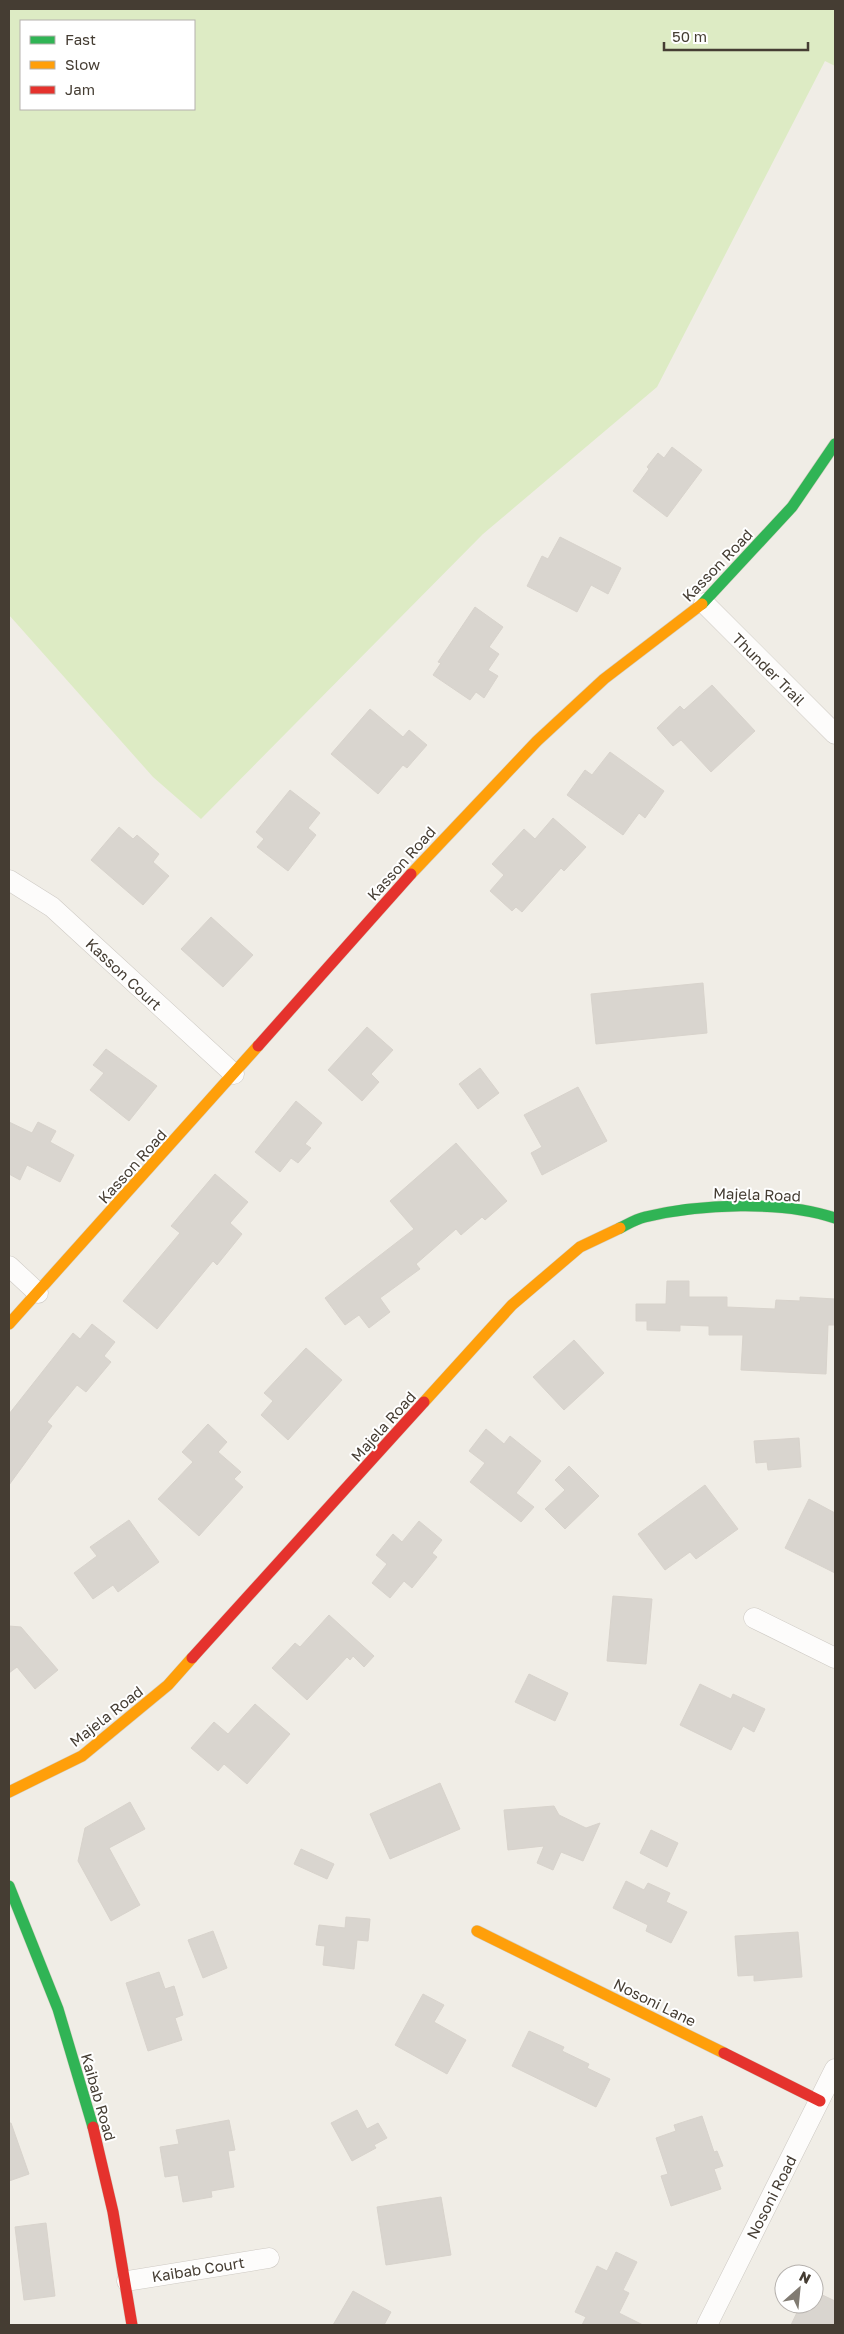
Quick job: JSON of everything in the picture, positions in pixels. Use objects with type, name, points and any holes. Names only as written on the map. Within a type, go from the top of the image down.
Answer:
[{"type":"street","name":"Kasson Road","points":[[9,1324],[419,865],[537,741],[604,679],[704,604],[792,507],[835,444]]},
{"type":"street","name":"Thunder Trail","points":[[704,604],[835,734]]},
{"type":"street","name":"Kasson Court","points":[[9,880],[52,907],[234,1074]]},
{"type":"street","name":"Majela Road","points":[[9,1792],[82,1756],[168,1685],[512,1305],[580,1247],[643,1217],[718,1205],[814,1211],[835,1218]]},
{"type":"street","points":[[9,1266],[38,1293]]},
{"type":"street","points":[[754,1618],[835,1658]]},
{"type":"street","name":"Kaibab Road","points":[[9,1886],[64,2026],[100,2155],[126,2280],[132,2325]]},
{"type":"street","name":"Nosoni Lane","points":[[477,1931],[820,2101]]},
{"type":"street","name":"Nosoni Road","points":[[708,2325],[835,2069]]},
{"type":"street","name":"Kaibab Court","points":[[126,2280],[269,2258]]},
{"type":"green space","points":[[9,9],[835,9],[835,66],[825,61],[657,387],[483,534],[201,819],[153,777],[9,615]]},
{"type":"building","points":[[672,447],[702,470],[667,517],[633,491],[658,453],[664,458]]},
{"type":"building","points":[[560,537],[621,568],[608,594],[591,585],[577,612],[527,586],[542,556],[548,559]]},
{"type":"building","points":[[475,607],[503,627],[489,647],[499,654],[488,670],[498,676],[484,698],[476,692],[470,700],[433,675],[441,663],[438,662]]},
{"type":"building","points":[[712,685],[755,731],[711,772],[681,740],[673,746],[657,728],[680,706],[684,710]]},
{"type":"building","points":[[370,709],[403,737],[409,730],[427,745],[407,768],[403,765],[378,794],[331,754]]},
{"type":"building","points":[[610,752],[664,791],[645,818],[639,813],[623,835],[567,795],[585,770],[592,775]]},
{"type":"building","points":[[290,790],[320,813],[308,828],[316,835],[288,871],[257,847],[264,839],[256,832]]},
{"type":"building","points":[[553,818],[586,847],[564,871],[561,868],[522,912],[516,907],[512,911],[490,891],[504,875],[492,864],[524,829],[535,839]]},
{"type":"building","points":[[119,827],[133,839],[137,835],[159,854],[153,862],[169,876],[143,905],[91,860]]},
{"type":"building","points":[[211,917],[253,955],[223,987],[181,949]]},
{"type":"building","points":[[703,983],[707,1033],[596,1044],[591,994]]},
{"type":"building","points":[[367,1027],[393,1050],[371,1074],[379,1082],[362,1101],[328,1070]]},
{"type":"building","points":[[106,1049],[157,1086],[129,1121],[90,1090],[104,1073],[93,1065]]},
{"type":"building","points":[[480,1068],[499,1093],[478,1109],[459,1084]]},
{"type":"building","points":[[578,1087],[607,1141],[542,1175],[531,1153],[542,1147],[524,1115]]},
{"type":"building","points":[[296,1101],[322,1123],[305,1144],[311,1148],[298,1163],[291,1158],[280,1172],[255,1152]]},
{"type":"building","points":[[9,1122],[32,1133],[38,1122],[56,1131],[50,1142],[74,1155],[60,1182],[27,1165],[20,1180],[9,1174]]},
{"type":"building","points":[[456,1143],[507,1201],[485,1220],[482,1217],[461,1235],[456,1229],[416,1264],[420,1269],[380,1298],[390,1312],[369,1328],[359,1315],[345,1325],[325,1298],[414,1229],[390,1201]]},
{"type":"building","points":[[215,1174],[248,1202],[230,1223],[242,1234],[217,1265],[213,1261],[157,1329],[123,1301],[180,1233],[171,1226]]},
{"type":"building","points":[[667,1281],[689,1281],[689,1297],[727,1297],[727,1307],[775,1309],[776,1300],[800,1301],[800,1297],[835,1299],[835,1325],[828,1325],[826,1374],[741,1370],[743,1335],[709,1335],[709,1326],[680,1325],[680,1331],[647,1330],[647,1321],[636,1321],[636,1304],[666,1304]]},
{"type":"building","points":[[92,1324],[115,1342],[104,1356],[111,1362],[86,1392],[77,1385],[47,1422],[52,1426],[9,1485],[9,1414],[73,1333],[80,1339]]},
{"type":"building","points":[[574,1340],[604,1373],[564,1410],[533,1377]]},
{"type":"building","points":[[306,1348],[342,1380],[288,1440],[261,1415],[273,1401],[264,1393]]},
{"type":"building","points":[[208,1424],[227,1442],[218,1452],[241,1472],[234,1479],[243,1487],[199,1536],[158,1499],[193,1462],[182,1452]]},
{"type":"building","points":[[486,1429],[504,1444],[510,1436],[541,1461],[516,1493],[534,1507],[521,1522],[470,1482],[485,1463],[469,1451]]},
{"type":"building","points":[[799,1438],[801,1467],[768,1470],[767,1462],[756,1463],[754,1441]]},
{"type":"building","points":[[569,1466],[599,1496],[565,1529],[545,1509],[565,1490],[555,1480]]},
{"type":"building","points":[[705,1485],[738,1529],[696,1559],[690,1552],[665,1570],[638,1534]]},
{"type":"building","points":[[809,1499],[835,1513],[835,1573],[785,1548]]},
{"type":"building","points":[[129,1520],[159,1562],[118,1592],[113,1585],[93,1599],[74,1573],[97,1556],[90,1547]]},
{"type":"building","points":[[419,1521],[442,1540],[432,1553],[437,1557],[412,1588],[404,1581],[390,1598],[372,1583],[387,1564],[376,1555],[393,1534],[402,1542]]},
{"type":"building","points":[[613,1596],[652,1599],[646,1664],[607,1661]]},
{"type":"building","points":[[329,1615],[374,1656],[364,1667],[353,1656],[350,1660],[347,1657],[307,1700],[272,1668],[295,1643],[300,1647]]},
{"type":"building","points":[[9,1626],[21,1627],[58,1670],[35,1689],[17,1667],[9,1673]]},
{"type":"building","points":[[529,1674],[568,1693],[555,1721],[515,1702]]},
{"type":"building","points":[[700,1684],[731,1699],[733,1694],[765,1709],[754,1732],[743,1726],[731,1750],[680,1725]]},
{"type":"building","points":[[255,1704],[290,1734],[247,1784],[224,1764],[218,1771],[191,1748],[214,1722],[228,1734]]},
{"type":"building","points":[[440,1783],[460,1829],[390,1859],[370,1814]]},
{"type":"building","points":[[130,1802],[145,1829],[109,1848],[140,1905],[111,1921],[78,1861],[85,1828]]},
{"type":"building","points":[[554,1806],[559,1815],[586,1828],[600,1823],[583,1861],[561,1852],[553,1870],[537,1863],[544,1846],[508,1850],[504,1810]]},
{"type":"building","points":[[651,1830],[678,1843],[667,1867],[640,1853]]},
{"type":"building","points":[[301,1849],[334,1864],[327,1879],[294,1864]]},
{"type":"building","points":[[626,1881],[644,1890],[648,1883],[670,1893],[666,1902],[687,1912],[671,1943],[646,1931],[648,1925],[613,1908]]},
{"type":"building","points":[[346,1917],[370,1919],[368,1941],[357,1940],[354,1969],[323,1965],[325,1946],[316,1945],[319,1925],[345,1928]]},
{"type":"building","points":[[213,1931],[227,1968],[203,1978],[188,1940]]},
{"type":"building","points":[[798,1932],[802,1977],[754,1981],[754,1975],[738,1976],[735,1936]]},
{"type":"building","points":[[159,1972],[165,1989],[174,1986],[183,2015],[175,2018],[182,2040],[148,2051],[126,1983]]},
{"type":"building","points":[[423,1994],[444,2005],[434,2022],[466,2040],[447,2074],[395,2045]]},
{"type":"building","points":[[529,2031],[564,2047],[562,2051],[589,2064],[587,2068],[610,2079],[596,2107],[512,2066]]},
{"type":"building","points":[[357,2110],[367,2129],[378,2123],[387,2138],[374,2145],[376,2148],[352,2161],[331,2123]]},
{"type":"building","points":[[702,2116],[714,2152],[717,2151],[723,2166],[714,2169],[721,2189],[671,2206],[661,2176],[668,2174],[656,2138],[676,2131],[674,2125]]},
{"type":"building","points":[[229,2120],[235,2150],[228,2151],[234,2187],[211,2191],[212,2197],[183,2202],[178,2175],[165,2177],[160,2147],[179,2144],[176,2130]]},
{"type":"building","points":[[9,2123],[11,2123],[29,2174],[9,2181]]},
{"type":"building","points":[[441,2197],[451,2255],[386,2265],[377,2207]]},
{"type":"building","points":[[46,2223],[55,2296],[24,2300],[15,2227]]},
{"type":"building","points":[[616,2252],[637,2262],[623,2290],[629,2293],[619,2313],[643,2325],[582,2325],[586,2317],[575,2312],[597,2266],[607,2271]]},
{"type":"building","points":[[353,2291],[391,2312],[384,2325],[333,2325]]},
{"type":"building","points":[[824,2296],[835,2301],[835,2325],[791,2325],[796,2314],[824,2314]]},
{"type":"traffic: fast","points":[[702,604],[792,507],[835,444]]},
{"type":"traffic: fast","points":[[620,1228],[645,1217],[690,1209],[715,1207],[766,1206],[791,1208],[835,1218]]},
{"type":"traffic: fast","points":[[9,1886],[58,2009],[93,2127]]},
{"type":"traffic: slow","points":[[411,874],[537,741],[604,679],[702,604]]},
{"type":"traffic: slow","points":[[9,1324],[258,1046]]},
{"type":"traffic: slow","points":[[424,1402],[512,1305],[580,1247],[620,1228]]},
{"type":"traffic: slow","points":[[9,1792],[82,1756],[168,1685],[192,1658]]},
{"type":"traffic: slow","points":[[477,1931],[724,2053]]},
{"type":"traffic: jam","points":[[258,1046],[411,874]]},
{"type":"traffic: jam","points":[[192,1658],[424,1402]]},
{"type":"traffic: jam","points":[[724,2053],[820,2101]]},
{"type":"traffic: jam","points":[[93,2127],[113,2212],[132,2325]]}]
